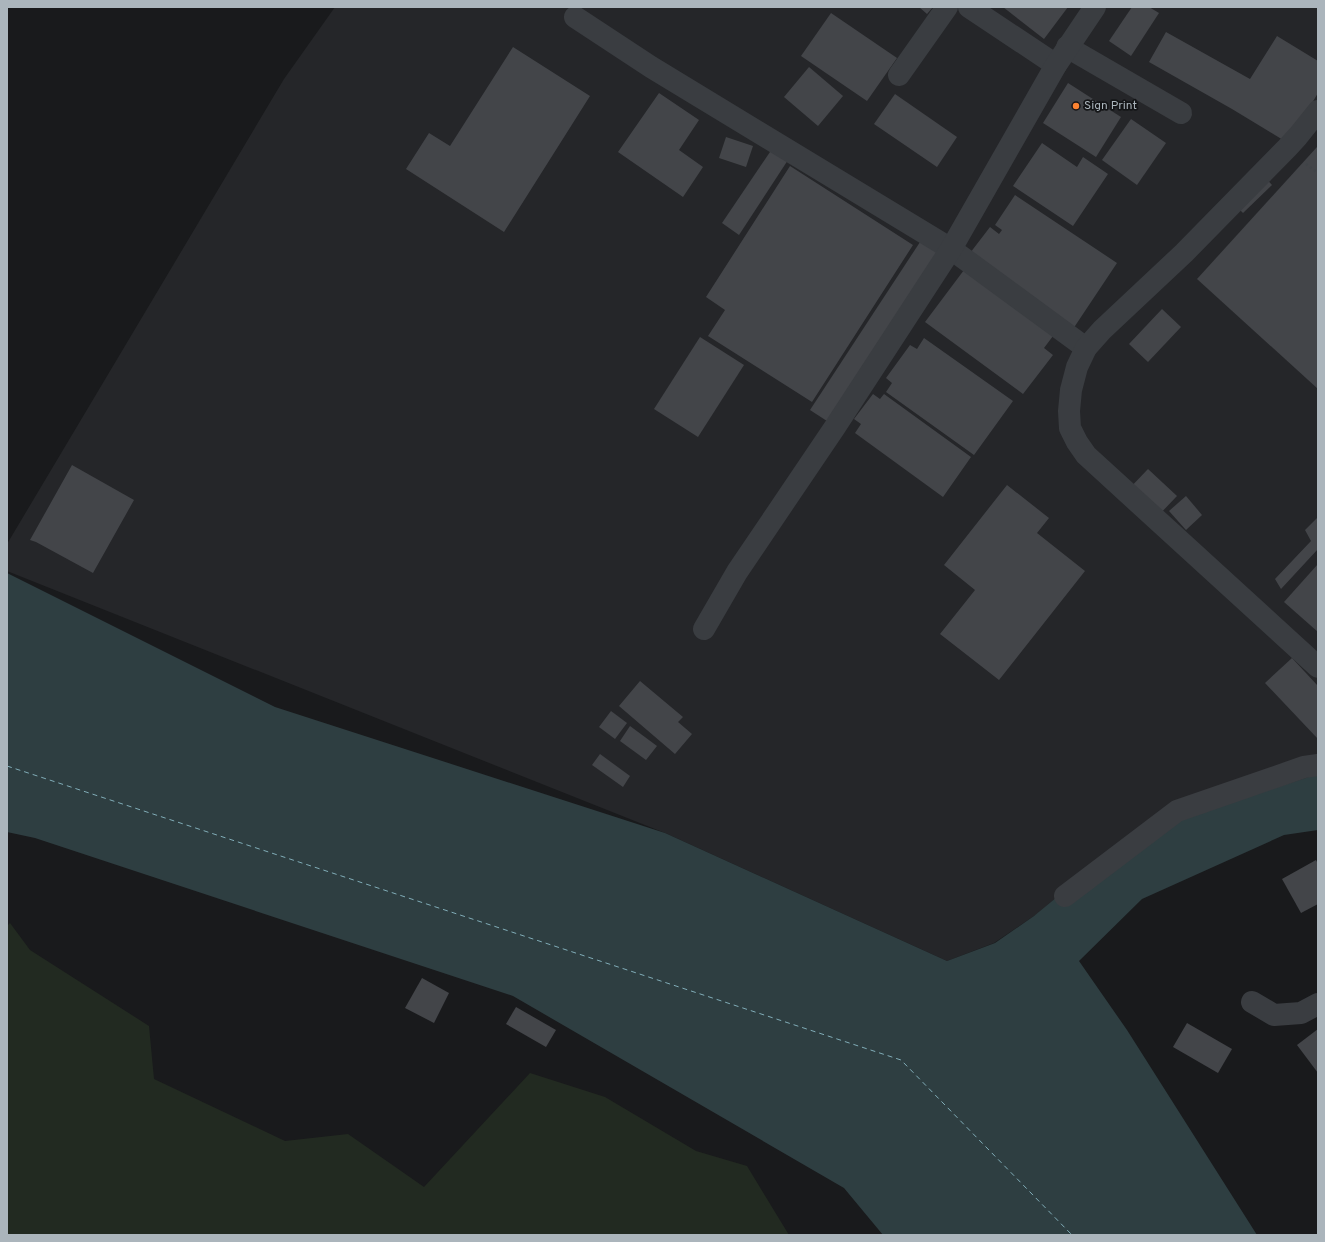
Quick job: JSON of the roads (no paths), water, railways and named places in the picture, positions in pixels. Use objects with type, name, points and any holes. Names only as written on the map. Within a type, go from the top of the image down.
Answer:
[{"type":"street","points":[[899,75],[947,7]]},
{"type":"street","points":[[969,7],[1056,64]]},
{"type":"street","points":[[704,629],[737,572],[835,427],[951,249],[1056,64],[1095,7]]},
{"type":"street","points":[[575,16],[651,68],[951,249],[1086,348]]},
{"type":"street","points":[[1067,47],[1181,112]]},
{"type":"street","points":[[1318,111],[1287,148],[1184,253],[1102,330],[1086,348],[1077,367],[1071,390],[1069,411],[1070,428],[1086,455],[1318,668]]},
{"type":"street","points":[[1065,896],[1177,811],[1304,767],[1318,765]]},
{"type":"street","points":[[1252,1002],[1274,1015],[1302,1013],[1318,1004]]},
{"type":"place","name":"Sign Print","points":[[1076,106]]}]
